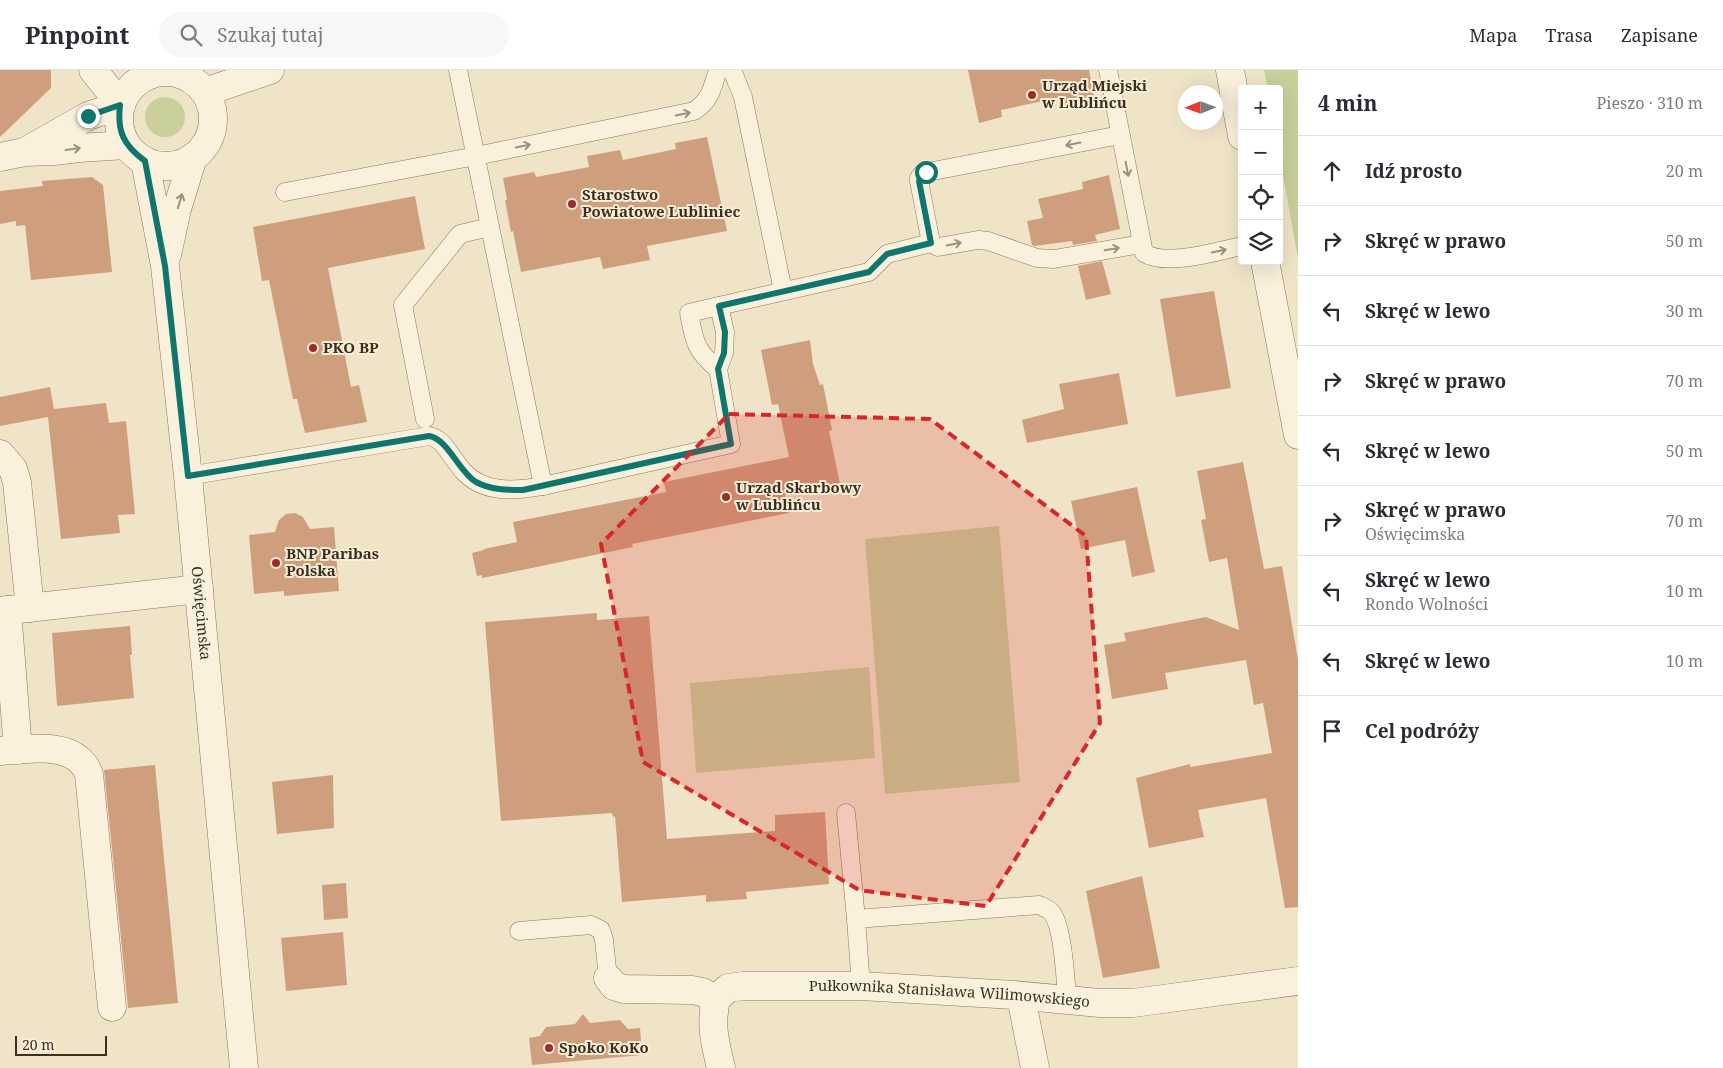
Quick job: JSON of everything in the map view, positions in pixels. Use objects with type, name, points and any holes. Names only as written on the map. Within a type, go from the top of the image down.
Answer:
[{"type":"street","points":[[94,70],[120,105]]},
{"type":"street","points":[[205,92],[270,70]]},
{"type":"street","points":[[1230,70],[1241,130]]},
{"type":"street","points":[[159,71],[173,72],[196,82],[205,92],[213,115],[212,127],[202,149],[182,163],[169,166],[156,165],[136,153],[120,132],[120,105],[126,92],[135,82],[159,71]]},
{"type":"street","points":[[12,155],[88,116],[120,105]]},
{"type":"street","points":[[12,155],[79,148],[136,153]]},
{"type":"street","name":"Oświęcimska","points":[[136,153],[165,266],[199,588],[240,1068]]},
{"type":"street","points":[[165,266],[177,209],[193,157]]},
{"type":"street","points":[[1267,265],[1290,341],[1297,426]]},
{"type":"street","points":[[0,454],[13,469],[17,482],[9,750],[50,749],[63,751],[80,760],[89,774],[112,1007]]},
{"type":"street","points":[[12,609],[199,588]]},
{"type":"street","points":[[608,978],[614,986],[624,989],[692,990],[702,992],[716,999],[712,1029],[721,1068]]},
{"type":"street","name":"Pułkownika Stanisława Wilimowskiego","points":[[716,999],[728,988],[743,986],[861,986],[1100,1003],[1132,1002],[1298,981]]},
{"type":"street","points":[[1021,997],[1035,1068]]},
{"type":"lane","points":[[458,70],[543,486]]},
{"type":"lane","points":[[285,192],[476,156],[694,111],[704,105],[710,96],[718,70]]},
{"type":"lane","points":[[732,70],[744,97],[783,292]]},
{"type":"lane","points":[[1108,70],[1144,253],[1151,258],[1173,260],[1238,247]]},
{"type":"lane","points":[[1120,135],[923,173],[919,181],[932,246],[938,247],[978,240],[988,241],[1037,258],[1054,259],[1141,244]]},
{"type":"lane","points":[[425,419],[403,305],[460,234],[490,227]]},
{"type":"lane","points":[[718,369],[705,359],[693,338],[689,313],[869,272],[887,254],[931,243]]},
{"type":"lane","points":[[188,476],[429,436],[439,440],[464,472],[475,482],[488,488],[523,490],[731,444],[718,369],[724,353],[725,332],[719,306]]},
{"type":"lane","points":[[846,814],[861,986]]},
{"type":"lane","points":[[856,919],[1039,904],[1052,912],[1058,927],[1066,976],[1067,1001]]},
{"type":"lane","points":[[520,931],[591,925],[601,930],[604,940],[608,978]]},
{"type":"highlighted area","points":[[729,414],[930,419],[1086,536],[1100,723],[986,906],[859,890],[643,762],[601,544]]},
{"type":"green space","points":[[1264,70],[1298,70],[1298,259],[1283,175],[1283,85],[1267,85]]},
{"type":"green space","points":[[165,97],[176,100],[182,106],[185,117],[182,128],[176,134],[165,137],[154,134],[148,128],[145,117],[148,106],[154,100]]},
{"type":"green space","points":[[999,526],[1020,782],[885,794],[865,539]]},
{"type":"green space","points":[[869,667],[875,758],[696,773],[690,683]]},
{"type":"building","points":[[0,70],[51,70],[51,88],[0,137]]},
{"type":"building","name":"Urząd Miejski w Lublińcu","points":[[968,70],[1089,70],[1095,102],[1064,109],[1062,97],[1001,110],[1002,117],[979,123]]},
{"type":"building","name":"Starostwo Powiatowe Lubliniec","points":[[707,137],[727,231],[647,246],[650,260],[603,269],[600,257],[521,272],[513,231],[511,232],[503,178],[534,172],[536,177],[589,167],[587,156],[620,150],[623,160],[676,149],[675,143]]},
{"type":"building","points":[[1109,175],[1120,229],[1095,235],[1097,241],[1073,245],[1072,241],[1032,245],[1027,221],[1043,218],[1038,199],[1083,189],[1082,182]]},
{"type":"building","points":[[92,177],[103,185],[112,272],[31,280],[25,225],[16,226],[16,221],[0,224],[0,191],[43,186],[42,181]]},
{"type":"building","name":"PKO BP","points":[[415,196],[425,249],[328,268],[351,387],[359,385],[367,422],[305,433],[297,399],[293,399],[269,280],[262,281],[253,227]]},
{"type":"building","points":[[1102,261],[1111,294],[1086,300],[1078,266]]},
{"type":"building","points":[[1214,291],[1231,388],[1176,397],[1160,299]]},
{"type":"building","points":[[810,340],[813,364],[820,385],[823,384],[832,430],[829,431],[840,484],[785,495],[789,513],[632,544],[633,547],[522,570],[482,578],[482,575],[477,576],[472,553],[517,542],[513,522],[666,492],[664,482],[789,457],[778,404],[772,405],[761,350]]},
{"type":"building","points":[[1119,373],[1128,424],[1027,443],[1022,420],[1064,409],[1059,384]]},
{"type":"building","points":[[50,387],[54,409],[106,403],[109,423],[126,421],[135,514],[118,515],[120,533],[61,539],[48,417],[0,426],[0,397]]},
{"type":"building","points":[[1243,462],[1264,569],[1282,566],[1298,660],[1298,907],[1285,908],[1266,798],[1198,810],[1204,837],[1149,848],[1136,778],[1190,764],[1190,767],[1272,753],[1263,703],[1254,705],[1246,660],[1165,673],[1168,689],[1112,699],[1104,645],[1126,641],[1124,633],[1206,617],[1239,630],[1227,558],[1209,562],[1201,520],[1206,519],[1197,471]]},
{"type":"building","points":[[1137,487],[1155,572],[1132,577],[1125,540],[1081,549],[1071,501]]},
{"type":"building","points":[[295,513],[303,517],[310,529],[334,527],[339,591],[284,596],[284,591],[254,594],[249,535],[275,532],[279,520],[286,514]]},
{"type":"building","points":[[597,613],[597,620],[649,616],[667,839],[775,831],[775,815],[825,812],[829,884],[746,892],[747,899],[706,902],[706,895],[622,902],[615,816],[613,817],[612,813],[501,821],[485,622]]},
{"type":"building","points":[[130,626],[132,655],[130,655],[134,698],[57,706],[52,633]]},
{"type":"building","points":[[155,765],[178,1003],[128,1008],[104,770]]},
{"type":"building","points":[[333,775],[334,828],[277,834],[272,782]]},
{"type":"building","points":[[1142,876],[1160,968],[1103,978],[1086,891]]},
{"type":"building","points":[[346,883],[348,918],[324,920],[322,885]]},
{"type":"building","points":[[343,932],[347,985],[286,991],[281,938]]},
{"type":"building","points":[[583,1014],[590,1023],[620,1020],[628,1029],[640,1028],[642,1055],[532,1065],[529,1038],[540,1036],[546,1027],[575,1024]]},
{"type":"place","name":"Urząd Miejski w Lublińcu","points":[[1032,95]]},
{"type":"place","name":"Starostwo Powiatowe Lubliniec","points":[[572,204]]},
{"type":"place","name":"PKO BP","points":[[313,348]]},
{"type":"place","name":"Urząd Skarbowy w Lublińcu","points":[[726,497]]},
{"type":"place","name":"BNP Paribas Polska","points":[[276,563]]},
{"type":"place","name":"Spoko KoKo","points":[[549,1048]]},
{"type":"route","points":[[88,116],[120,105],[120,132],[126,144],[145,161],[165,266],[188,476],[429,436],[439,440],[464,472],[475,482],[488,488],[523,490],[731,444],[718,369],[724,353],[725,332],[719,306],[869,272],[887,254],[931,243],[919,181],[921,175],[926,172]]}]
